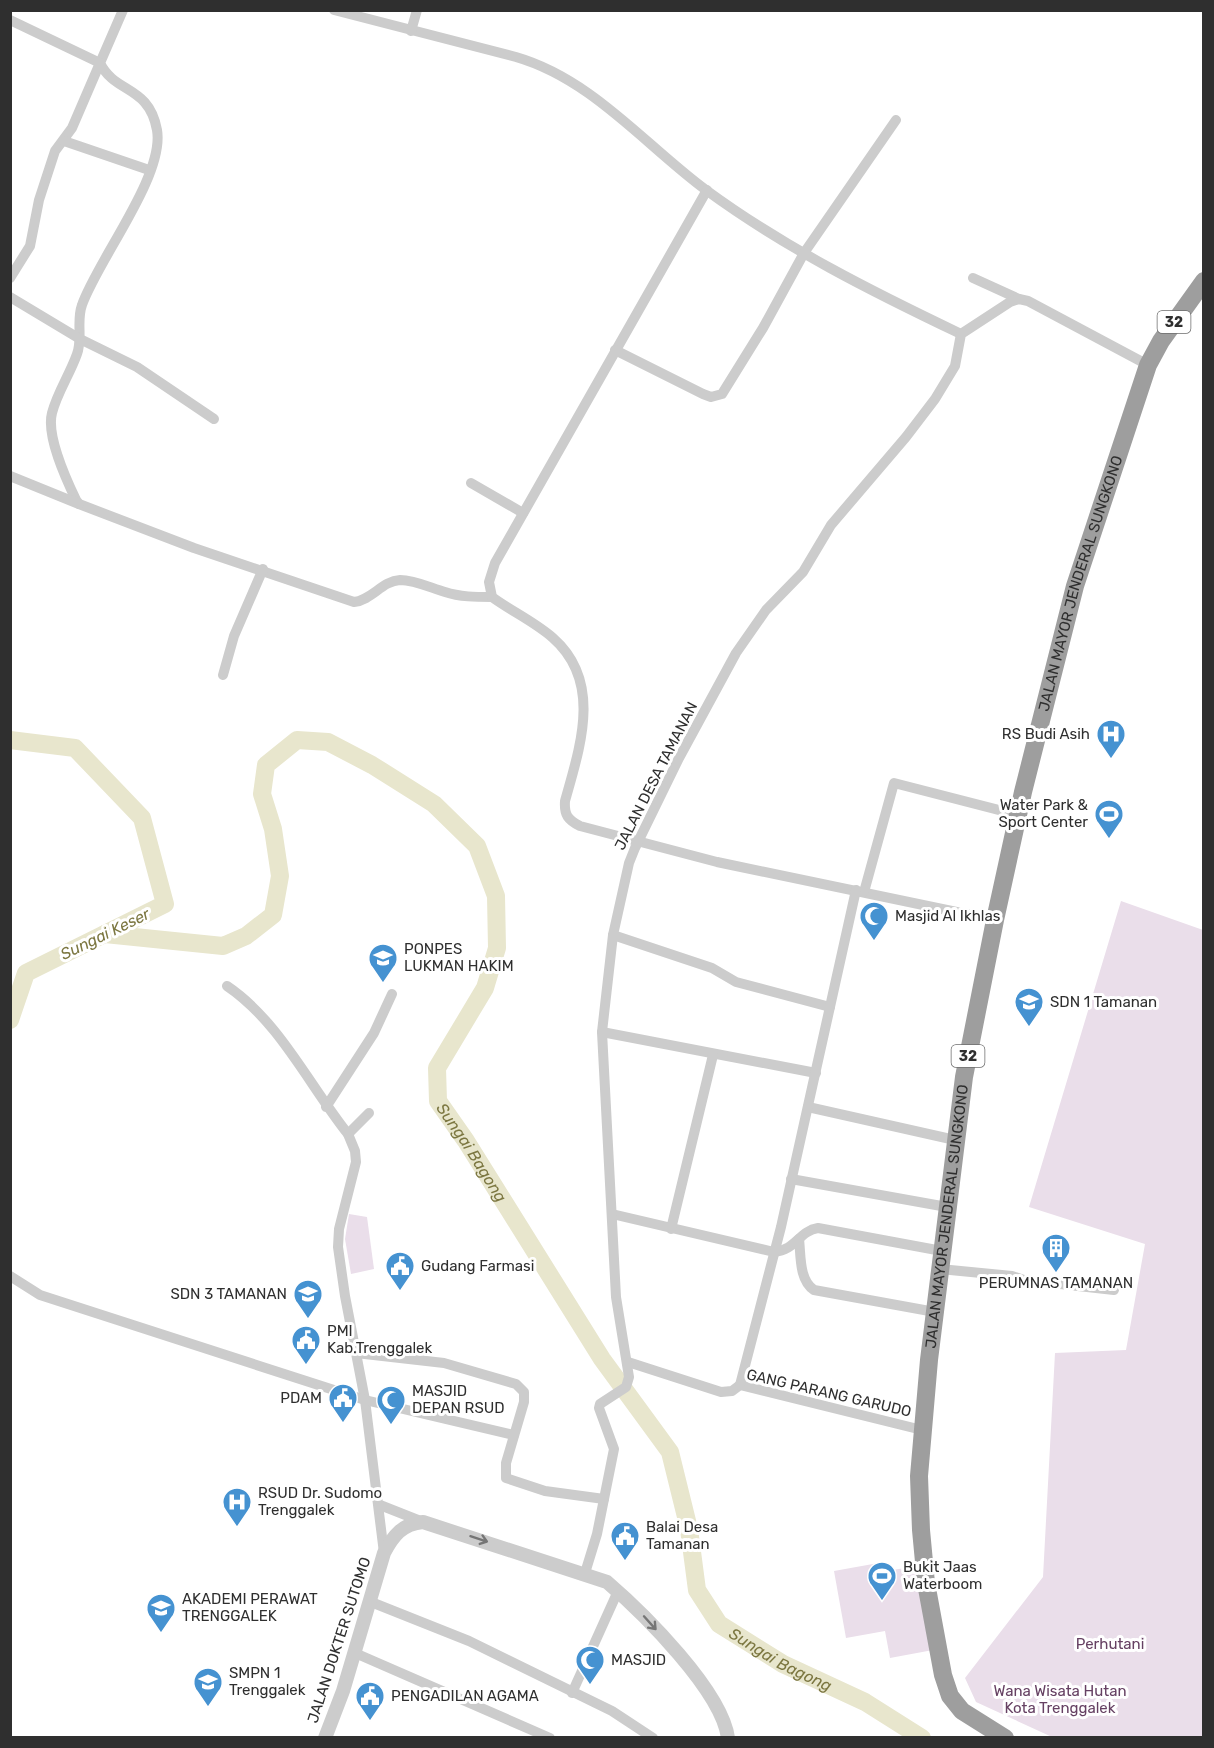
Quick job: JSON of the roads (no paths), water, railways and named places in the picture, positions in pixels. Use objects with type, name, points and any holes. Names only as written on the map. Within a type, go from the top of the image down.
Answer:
[{"type":"highway","name":"32","points":[[1148,365],[1161,341],[1203,281]]},
{"type":"highway","name":"JALAN MAYOR JENDERAL SUNGKONO","points":[[1005,1737],[962,1712],[950,1696],[943,1675],[925,1573],[919,1476],[922,1430],[964,1077],[995,920],[1018,815],[1075,586],[1148,365]]},
{"type":"street","points":[[10,278],[30,246],[50,163],[58,146],[72,128],[123,10]]},
{"type":"street","points":[[334,10],[528,61],[595,99],[706,190],[804,253],[873,292],[961,334],[1019,299]]},
{"type":"street","points":[[411,31],[417,10]]},
{"type":"street","points":[[10,20],[100,63],[109,77],[135,92],[147,103],[154,117],[157,133],[156,148],[149,170],[132,211],[81,306],[77,355],[52,412],[53,440],[79,504]]},
{"type":"street","points":[[615,350],[703,394],[717,397],[730,382],[804,253],[896,120]]},
{"type":"street","points":[[64,141],[149,170]]},
{"type":"street","points":[[492,597],[489,582],[491,573],[706,190]]},
{"type":"street","points":[[973,278],[1042,308],[1148,365]]},
{"type":"street","points":[[10,297],[80,339],[137,368],[214,419]]},
{"type":"street","name":"JALAN DESA TAMANAN","points":[[585,1573],[604,1500],[614,1449],[610,1432],[600,1416],[600,1404],[626,1387],[629,1377],[616,1297],[605,1130],[602,1032],[614,935],[629,863],[679,758],[736,653],[777,597],[803,572],[831,525],[906,437],[947,381],[959,355],[961,334]]},
{"type":"street","points":[[10,476],[194,548],[263,569],[354,602],[366,599],[388,583],[397,580],[410,581],[460,596],[492,597],[559,643],[568,654],[581,685],[585,714],[565,801],[567,817],[580,826],[717,862],[995,920]]},
{"type":"street","points":[[471,483],[523,513]]},
{"type":"street","points":[[223,675],[234,636],[263,569]]},
{"type":"street","points":[[740,1385],[774,1252],[830,1007],[860,891],[894,783],[1018,815]]},
{"type":"street","points":[[614,935],[712,968],[736,982],[830,1007]]},
{"type":"street","points":[[227,986],[246,999],[265,1020],[326,1107],[348,1134],[355,1151],[356,1162],[339,1229],[338,1247],[365,1400],[369,1444],[380,1505],[384,1553]]},
{"type":"street","points":[[326,1107],[374,1033],[392,994]]},
{"type":"street","points":[[602,1032],[816,1074]]},
{"type":"street","points":[[671,1229],[713,1055]]},
{"type":"street","points":[[808,1107],[955,1140]]},
{"type":"street","points":[[348,1134],[369,1113]]},
{"type":"street","points":[[791,1179],[947,1207]]},
{"type":"street","points":[[612,1214],[774,1252],[785,1251],[811,1229],[818,1228],[941,1260],[1012,1275],[1024,1280],[1114,1290]]},
{"type":"street","points":[[799,1239],[804,1278],[807,1285],[814,1290],[935,1312]]},
{"type":"street","points":[[10,1276],[40,1295],[365,1400],[514,1435]]},
{"type":"street","points":[[356,1353],[444,1363],[516,1383],[525,1396],[505,1468],[509,1480],[545,1491],[604,1500]]},
{"type":"street","name":"GANG PARANG GARUDO","points":[[628,1362],[721,1392],[727,1393],[740,1385],[922,1430]]},
{"type":"street","points":[[380,1505],[423,1522],[607,1582],[692,1670],[726,1722],[728,1737]]},
{"type":"street","points":[[384,1553],[394,1535],[403,1528],[423,1522]]},
{"type":"street","name":"JALAN DOKTER SUTOMO","points":[[325,1737],[355,1653],[384,1553]]},
{"type":"street","points":[[572,1693],[618,1591]]},
{"type":"street","points":[[371,1602],[469,1641],[612,1711],[653,1737]]},
{"type":"street","points":[[355,1653],[550,1737]]},
{"type":"waterway","name":"Sungai Keser","points":[[10,740],[75,748],[142,818],[165,904],[26,973],[10,1020]]},
{"type":"waterway","name":"Sungai Bagong","points":[[105,934],[223,946],[246,936],[273,915],[280,876],[273,829],[262,794],[266,765],[297,740],[328,742],[372,765],[434,804],[477,846],[496,896],[497,948],[485,988],[437,1068],[438,1101],[466,1141],[602,1359],[670,1452],[689,1529],[697,1590],[719,1624],[783,1664],[865,1702],[922,1738]]},
{"type":"place","name":"RS Budi Asih","points":[[1111,760]]},
{"type":"place","name":"Water Park & Sport Center","points":[[1109,840]]},
{"type":"place","name":"Masjid Al Ikhlas","points":[[874,942]]},
{"type":"place","name":"PONPES LUKMAN HAKIM","points":[[383,984]]},
{"type":"place","name":"SDN 1 Tamanan","points":[[1029,1028]]},
{"type":"place","name":"PERUMNAS TAMANAN","points":[[1056,1274]]},
{"type":"place","name":"Gudang Farmasi","points":[[400,1292]]},
{"type":"place","name":"SDN 3 TAMANAN","points":[[308,1320]]},
{"type":"place","name":"PMI Kab.Trenggalek","points":[[306,1366]]},
{"type":"place","name":"PDAM","points":[[343,1424]]},
{"type":"place","name":"MASJID DEPAN RSUD","points":[[391,1426]]},
{"type":"place","name":"RSUD Dr. Sudomo Trenggalek","points":[[237,1528]]},
{"type":"place","name":"Balai Desa Tamanan","points":[[625,1562]]},
{"type":"place","name":"Bukit Jaas Waterboom","points":[[882,1602]]},
{"type":"place","name":"AKADEMI PERAWAT TRENGGALEK","points":[[161,1634]]},
{"type":"place","name":"MASJID","points":[[590,1686]]},
{"type":"place","name":"SMPN 1 Trenggalek","points":[[208,1708]]},
{"type":"place","name":"PENGADILAN AGAMA","points":[[370,1722]]},
{"type":"park label","name":"Perhutani","points":[[1110,1644]]},
{"type":"park label","name":"Wana Wisata Hutan Kota Trenggalek","points":[[1060,1700]]}]
